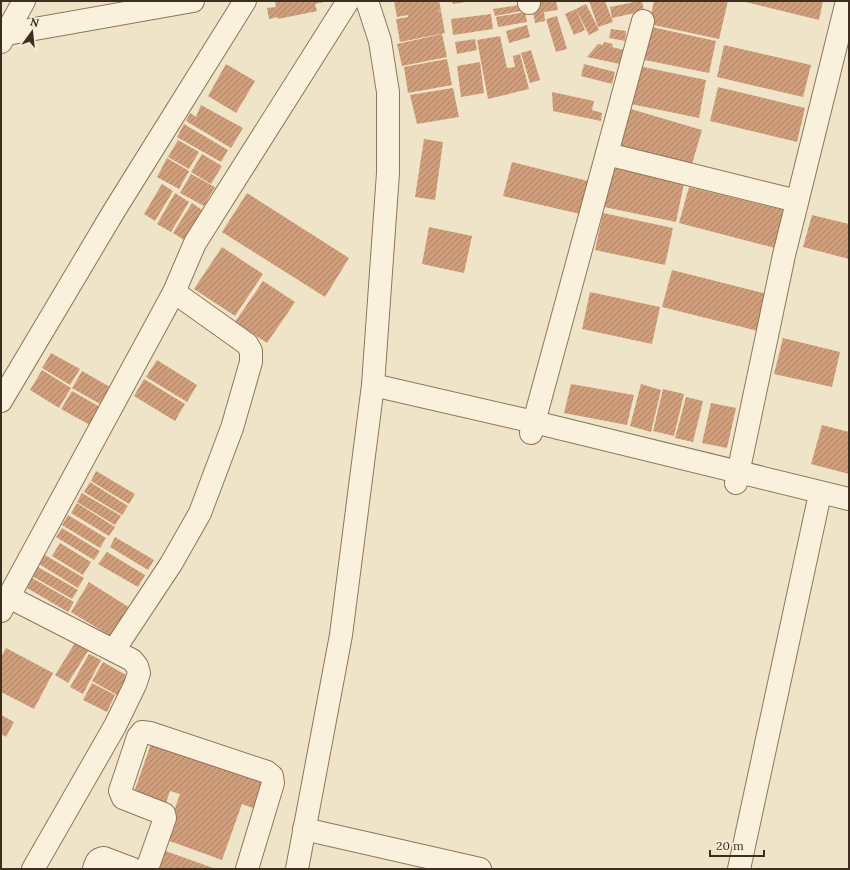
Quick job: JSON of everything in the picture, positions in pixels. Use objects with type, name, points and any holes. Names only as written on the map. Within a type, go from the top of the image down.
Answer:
[{"type":"street","points":[[2,37],[24,1]]},
{"type":"street","points":[[2,37],[194,1]]},
{"type":"street","points":[[1,401],[114,210],[245,1]]},
{"type":"street","points":[[33,869],[115,726],[135,685],[138,666],[132,660],[114,650],[5,604],[174,292],[195,243],[348,1]]},
{"type":"street","points":[[297,869],[341,635],[373,385],[388,173],[388,92],[380,41],[367,1]]},
{"type":"street","points":[[737,478],[784,255],[847,1]]},
{"type":"street","points":[[533,428],[643,21]]},
{"type":"street","points":[[607,154],[797,201]]},
{"type":"street","points":[[114,650],[171,564],[200,512],[232,428],[251,362],[251,351],[247,344],[174,292]]},
{"type":"street","points":[[373,385],[456,406],[533,428],[737,478],[849,510]]},
{"type":"street","points":[[737,478],[849,499]]},
{"type":"street","points":[[739,869],[818,502]]},
{"type":"street","points":[[147,869],[165,818],[164,814],[161,811],[123,798],[120,791],[138,737],[142,732],[150,733],[267,772],[272,776],[273,783],[252,868]]},
{"type":"street","points":[[90,768],[122,784]]},
{"type":"street","points":[[304,829],[480,869]]},
{"type":"street","points":[[94,869],[96,862],[104,858],[133,869]]},
{"type":"building","points":[[275,1],[324,2],[315,4],[317,11],[278,19],[278,17],[269,19],[267,8],[276,7]]},
{"type":"building","points":[[394,1],[439,1],[441,10],[436,12],[441,11],[445,33],[400,42],[396,19],[408,17],[408,15],[397,17]]},
{"type":"building","points":[[452,1],[466,1],[466,2],[453,4]]},
{"type":"building","points":[[531,1],[556,1],[558,10],[544,12],[545,21],[535,23]]},
{"type":"building","points":[[589,1],[605,1],[613,22],[598,27]]},
{"type":"building","points":[[642,1],[644,11],[612,18],[610,7]]},
{"type":"building","points":[[654,1],[728,1],[719,39],[649,24]]},
{"type":"building","points":[[741,1],[823,1],[819,20]]},
{"type":"building","points":[[526,4],[527,10],[495,16],[493,9]]},
{"type":"building","points":[[586,4],[599,30],[589,35],[576,9]]},
{"type":"building","points":[[576,9],[585,30],[574,35],[565,14]]},
{"type":"building","points":[[525,12],[527,22],[498,27],[496,17]]},
{"type":"building","points":[[491,14],[493,29],[453,35],[451,19]]},
{"type":"building","points":[[557,16],[567,49],[556,52],[546,19]]},
{"type":"building","points":[[527,25],[530,37],[509,43],[506,31]]},
{"type":"building","points":[[647,26],[716,41],[709,73],[640,59]]},
{"type":"building","points":[[611,29],[626,31],[625,41],[609,38]]},
{"type":"building","points":[[442,34],[447,57],[402,66],[397,44]]},
{"type":"building","points":[[500,36],[507,68],[515,67],[513,56],[520,54],[529,89],[488,99],[477,40]]},
{"type":"building","points":[[475,39],[477,50],[457,54],[455,42]]},
{"type":"building","points":[[604,42],[613,44],[612,47],[624,50],[620,64],[587,57],[598,44],[603,45]]},
{"type":"building","points":[[724,45],[811,65],[803,97],[717,77]]},
{"type":"building","points":[[531,50],[540,80],[530,83],[521,53]]},
{"type":"building","points":[[447,59],[452,85],[408,93],[404,67]]},
{"type":"building","points":[[480,62],[484,93],[461,97],[457,66]]},
{"type":"building","points":[[226,64],[255,81],[236,113],[208,96]]},
{"type":"building","points":[[584,64],[615,72],[612,84],[581,76]]},
{"type":"building","points":[[634,65],[706,80],[699,118],[626,103]]},
{"type":"building","points":[[718,87],[805,108],[797,142],[710,121]]},
{"type":"building","points":[[453,88],[459,117],[417,124],[410,95]]},
{"type":"building","points":[[552,92],[594,101],[592,110],[602,113],[601,121],[553,111]]},
{"type":"building","points":[[201,105],[243,128],[231,148],[186,121],[190,113],[196,117]]},
{"type":"building","points":[[624,107],[702,130],[692,164],[615,144]]},
{"type":"building","points":[[184,124],[228,150],[221,162],[177,137]]},
{"type":"building","points":[[424,139],[443,142],[435,200],[415,197]]},
{"type":"building","points":[[178,140],[199,152],[189,169],[168,157]]},
{"type":"building","points":[[202,154],[222,166],[211,184],[191,172]]},
{"type":"building","points":[[167,158],[189,171],[179,189],[157,177]]},
{"type":"building","points":[[512,162],[588,181],[580,214],[503,196]]},
{"type":"building","points":[[613,168],[684,183],[676,222],[604,207]]},
{"type":"building","points":[[191,174],[215,187],[204,206],[180,193]]},
{"type":"building","points":[[162,184],[173,191],[155,221],[144,214]]},
{"type":"building","points":[[689,187],[784,210],[775,248],[679,223]]},
{"type":"building","points":[[175,193],[189,202],[171,232],[157,224]]},
{"type":"building","points":[[247,193],[349,258],[325,297],[222,232]]},
{"type":"building","points":[[192,203],[205,212],[186,241],[173,233]]},
{"type":"building","points":[[603,213],[673,228],[665,265],[595,250]]},
{"type":"building","points":[[812,215],[849,224],[849,259],[803,247]]},
{"type":"building","points":[[429,227],[472,236],[464,273],[422,264]]},
{"type":"building","points":[[222,247],[263,274],[235,316],[194,289]]},
{"type":"building","points":[[672,270],[767,294],[758,331],[662,307]]},
{"type":"building","points":[[263,281],[295,302],[267,343],[235,322]]},
{"type":"building","points":[[590,292],[660,307],[652,344],[582,329]]},
{"type":"building","points":[[783,338],[840,352],[832,387],[774,374]]},
{"type":"building","points":[[51,353],[80,369],[70,385],[42,368]]},
{"type":"building","points":[[157,360],[197,385],[187,402],[146,377]]},
{"type":"building","points":[[42,370],[71,388],[59,408],[30,390]]},
{"type":"building","points":[[82,371],[110,387],[100,404],[72,388]]},
{"type":"building","points":[[144,379],[185,404],[175,421],[134,396]]},
{"type":"building","points":[[571,384],[634,395],[627,425],[564,413]]},
{"type":"building","points":[[641,384],[661,390],[651,432],[630,426]]},
{"type":"building","points":[[663,389],[684,394],[674,436],[653,431]]},
{"type":"building","points":[[72,391],[100,407],[90,425],[61,409]]},
{"type":"building","points":[[686,397],[703,401],[693,442],[675,438]]},
{"type":"building","points":[[711,403],[736,408],[727,448],[702,443]]},
{"type":"building","points":[[822,425],[849,432],[849,474],[811,464]]},
{"type":"building","points":[[96,471],[135,494],[129,504],[91,481]]},
{"type":"building","points":[[90,482],[128,506],[122,515],[84,492]]},
{"type":"building","points":[[82,493],[121,516],[115,525],[77,502]]},
{"type":"building","points":[[77,503],[115,527],[109,536],[71,513]]},
{"type":"building","points":[[68,515],[106,538],[100,548],[62,525]]},
{"type":"building","points":[[62,528],[100,551],[94,560],[56,537]]},
{"type":"building","points":[[115,537],[154,560],[148,570],[110,547]]},
{"type":"building","points":[[60,543],[91,562],[83,575],[52,556]]},
{"type":"building","points":[[107,552],[145,575],[138,587],[98,564]]},
{"type":"building","points":[[45,555],[84,578],[78,588],[39,564]]},
{"type":"building","points":[[38,567],[78,590],[72,599],[32,576]]},
{"type":"building","points":[[32,578],[74,602],[68,612],[27,588]]},
{"type":"building","points":[[89,582],[130,608],[112,637],[71,612]]},
{"type":"building","points":[[75,643],[88,651],[68,683],[55,675]]},
{"type":"building","points":[[6,648],[53,673],[34,709],[1,692],[1,657]]},
{"type":"building","points":[[89,654],[101,660],[83,694],[70,687]]},
{"type":"building","points":[[103,662],[128,676],[117,695],[92,681]]},
{"type":"building","points":[[92,683],[115,695],[107,712],[83,700]]},
{"type":"building","points":[[1,715],[14,722],[6,737],[1,734]]},
{"type":"building","points":[[152,741],[268,782],[258,810],[242,804],[222,860],[164,839],[180,794],[170,791],[164,809],[132,798]]},
{"type":"building","points":[[160,849],[216,869],[152,869]]}]
